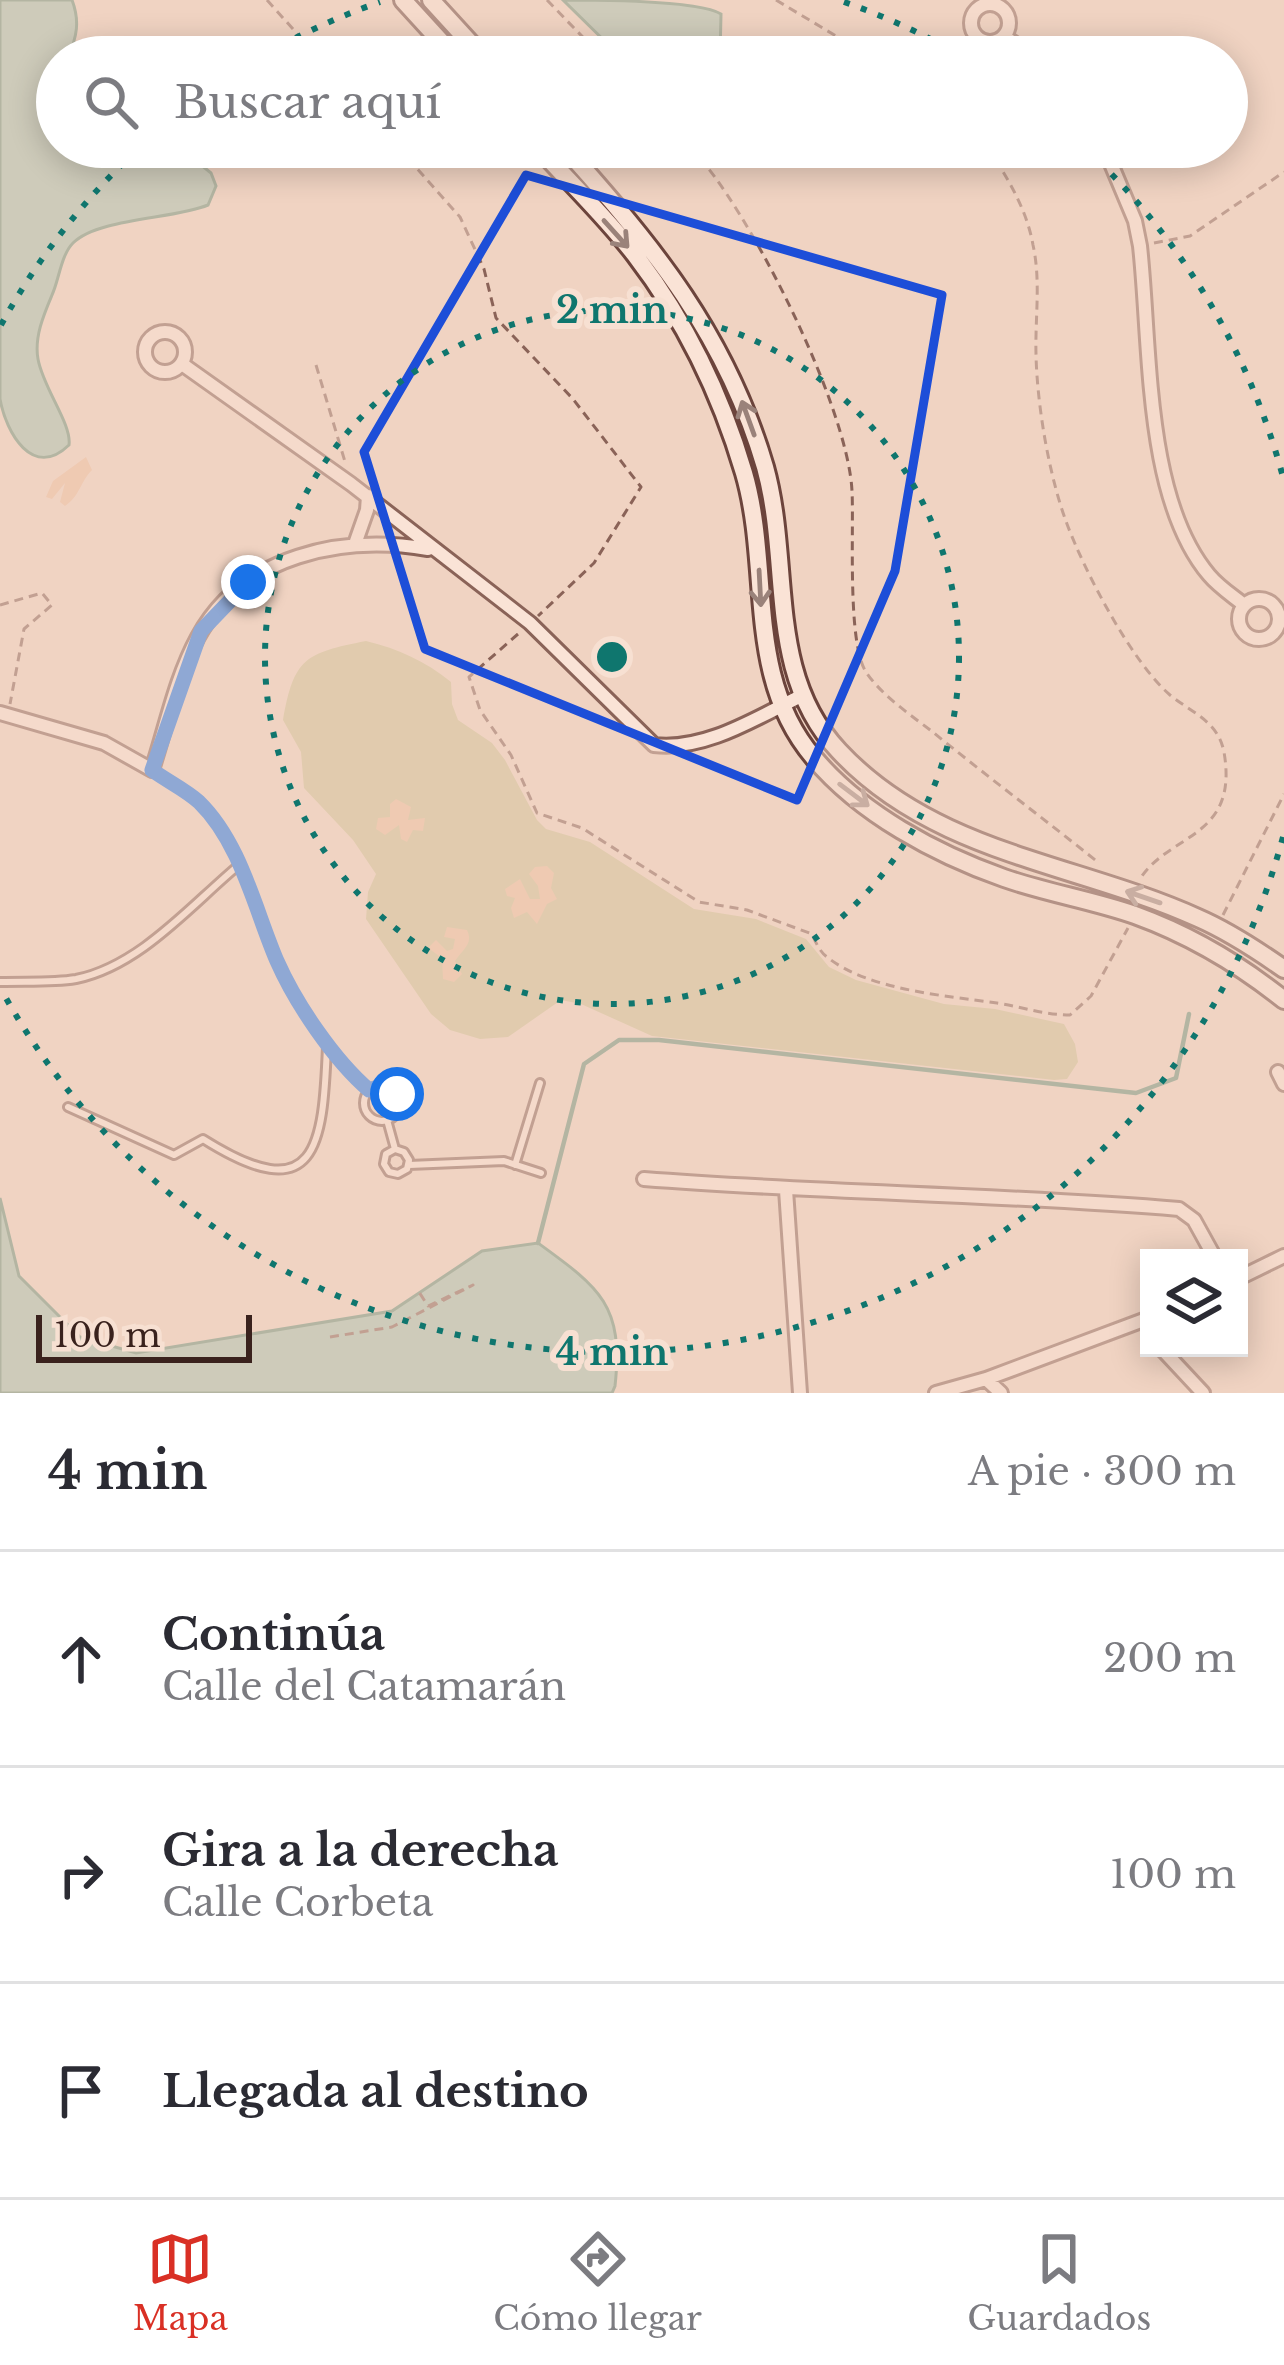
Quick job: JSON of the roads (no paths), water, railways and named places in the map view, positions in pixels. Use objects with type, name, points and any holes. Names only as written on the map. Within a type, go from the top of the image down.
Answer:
[{"type":"street","points":[[403,0],[436,36]]},
{"type":"street","points":[[431,0],[464,36]]},
{"type":"street","points":[[959,0],[975,11]]},
{"type":"street","points":[[977,36],[971,20],[975,11],[994,4],[1009,17],[1004,36]]},
{"type":"street","points":[[557,168],[633,253],[672,308],[731,430],[755,518],[764,645],[781,706],[813,758],[843,788],[948,854],[1006,879],[1135,915],[1246,970],[1284,1000]]},
{"type":"street","points":[[584,168],[679,283],[730,370],[776,512],[787,650],[801,696],[839,752],[865,776],[930,819],[998,850],[1198,917],[1284,969]]},
{"type":"street","points":[[1112,168],[1135,221],[1140,246],[1160,462],[1170,508],[1210,577],[1244,605]]},
{"type":"street","points":[[182,364],[368,496],[530,623],[654,745],[680,748],[700,742],[801,696]]},
{"type":"street","points":[[355,544],[368,510],[368,496]]},
{"type":"street","points":[[4,714],[104,743],[152,770],[191,649],[201,631],[248,582],[295,555],[355,544],[432,549]]},
{"type":"street","points":[[1190,939],[1198,917]]},
{"type":"street","points":[[1246,970],[1260,952]]},
{"type":"street","points":[[644,1179],[1179,1208],[1194,1220],[1210,1249]]},
{"type":"street","points":[[786,1190],[800,1393]]},
{"type":"street","points":[[1248,1274],[1284,1256]]},
{"type":"street","points":[[936,1393],[1140,1322]]},
{"type":"street","points":[[1169,1357],[1203,1393]]},
{"type":"street","points":[[986,1379],[1001,1393]]},
{"type":"lane","points":[[152,770],[200,803],[239,865],[279,966],[346,1070],[369,1090]]},
{"type":"lane","points":[[4,982],[76,979],[134,954],[239,865]]},
{"type":"lane","points":[[68,1107],[173,1155],[203,1139],[239,1162],[284,1171],[301,1163],[322,1129],[327,1042]]},
{"type":"lane","points":[[515,1165],[540,1083]]},
{"type":"lane","points":[[384,1085],[397,1094],[399,1109],[387,1120],[377,1120],[364,1104],[369,1090],[384,1085]]},
{"type":"lane","points":[[387,1120],[394,1149]]},
{"type":"lane","points":[[409,1165],[404,1151],[394,1149],[386,1154],[386,1168],[398,1174],[409,1165],[504,1161],[541,1173]]},
{"type":"waterway","points":[[538,1243],[584,1064],[619,1040],[659,1040],[1136,1093],[1176,1078],[1189,1014]]}]
